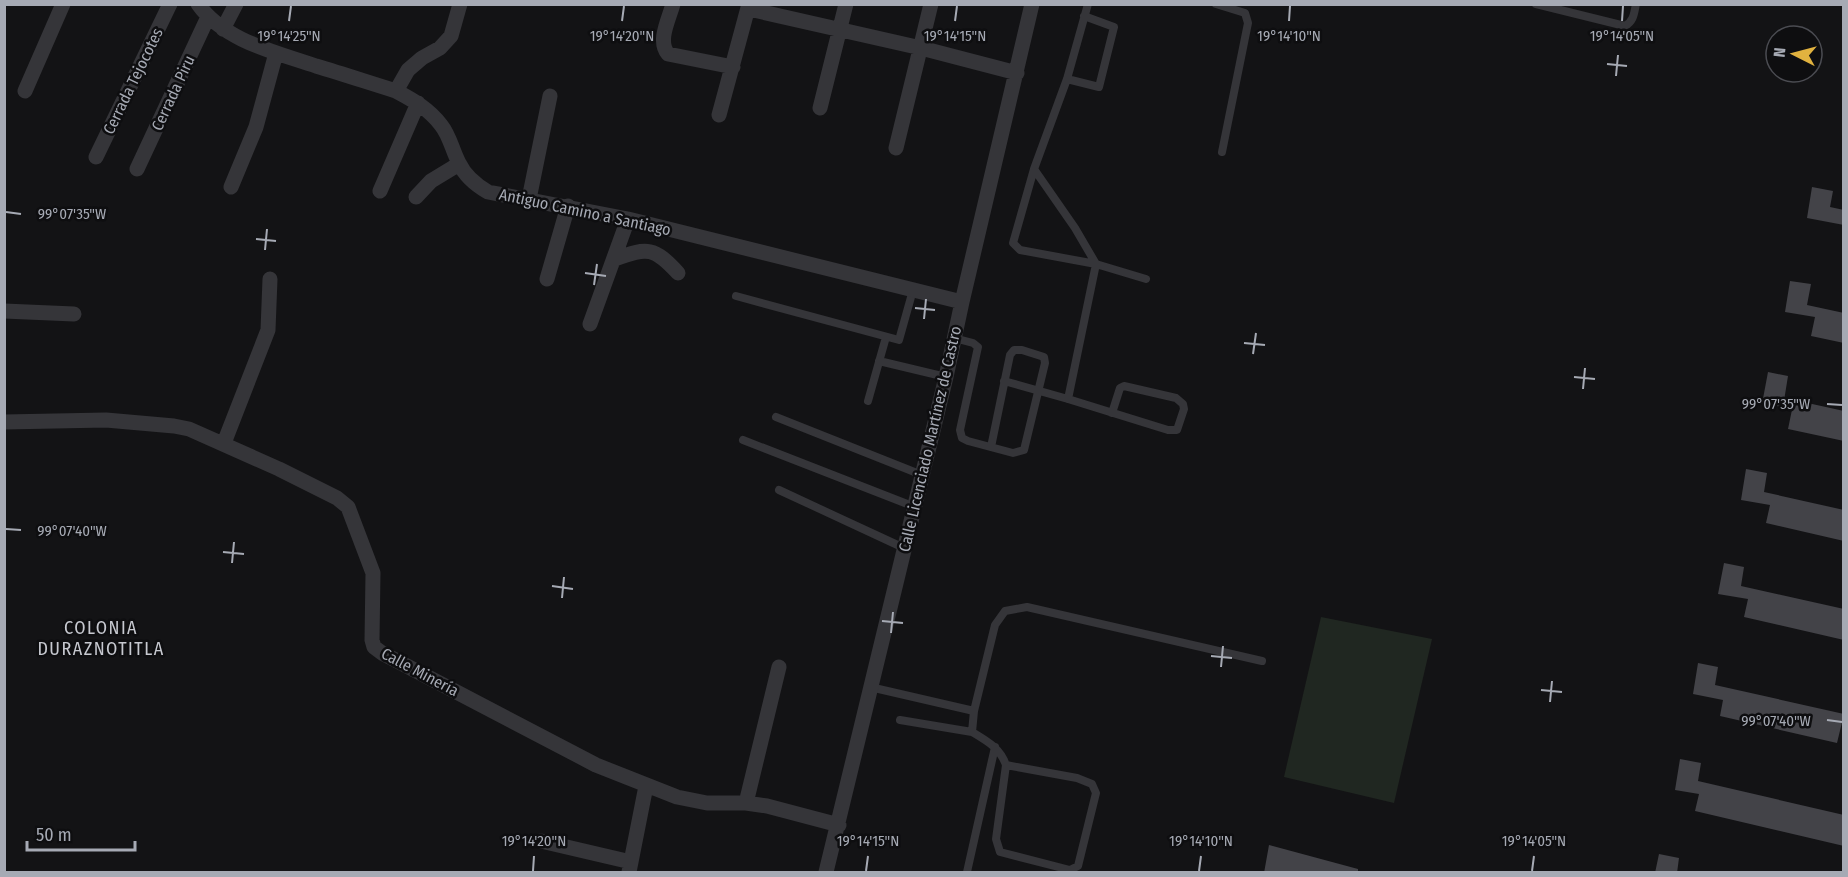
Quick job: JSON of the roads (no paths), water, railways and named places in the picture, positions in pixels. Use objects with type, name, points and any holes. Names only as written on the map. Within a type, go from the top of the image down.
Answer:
[{"type":"street","points":[[25,90],[63,4]]},
{"type":"street","name":"Cerrada Tejocotes","points":[[96,157],[170,4]]},
{"type":"street","points":[[223,29],[236,4]]},
{"type":"street","points":[[396,91],[408,70],[422,58],[440,48],[451,36],[460,4]]},
{"type":"street","points":[[673,4],[663,42],[668,54],[733,67]]},
{"type":"street","points":[[820,108],[846,4]]},
{"type":"street","points":[[896,148],[931,4]]},
{"type":"street","name":"Calle Licenciado Martínez de Castro","points":[[826,873],[946,377],[1032,4]]},
{"type":"street","points":[[719,114],[749,7],[1017,73]]},
{"type":"street","name":"Antiguo Camino a Santiago","points":[[202,9],[223,29],[276,53],[396,91],[417,103],[442,126],[459,164],[475,184],[488,192],[628,219],[962,302]]},
{"type":"street","name":"Cerrada Piru","points":[[137,169],[202,9]]},
{"type":"street","points":[[231,187],[256,127],[276,53]]},
{"type":"street","points":[[529,199],[550,96]]},
{"type":"street","points":[[381,190],[417,103]]},
{"type":"street","points":[[416,197],[431,181],[459,164]]},
{"type":"street","points":[[547,279],[568,206]]},
{"type":"street","points":[[590,324],[628,219]]},
{"type":"street","points":[[615,259],[634,252],[650,251],[663,256],[678,273]]},
{"type":"street","points":[[224,443],[268,330],[270,279]]},
{"type":"street","points":[[4,311],[74,314]]},
{"type":"street","name":"Calle Minería","points":[[4,422],[106,420],[174,426],[189,429],[224,443],[337,498],[348,507],[373,573],[372,640],[374,647],[382,653],[596,765],[677,798],[707,803],[746,803],[766,806],[839,825]]},
{"type":"street","points":[[746,803],[779,667]]},
{"type":"street","points":[[540,841],[630,867],[646,786]]},
{"type":"lane","points":[[1088,4],[1066,79],[1034,169],[1013,243],[1020,250],[1096,264],[1146,279]]},
{"type":"lane","points":[[1216,4],[1245,13],[1248,23],[1222,152]]},
{"type":"lane","points":[[1536,4],[1625,26],[1634,16],[1636,4]]},
{"type":"lane","points":[[1066,79],[1099,87],[1114,27],[1084,16]]},
{"type":"lane","points":[[1034,169],[1075,228],[1096,264],[1068,399]]},
{"type":"lane","points":[[736,296],[899,340],[913,290]]},
{"type":"lane","points":[[868,401],[886,337]]},
{"type":"lane","points":[[954,338],[978,346],[960,430],[962,438],[991,447],[1013,453],[1024,450],[1045,363],[1044,357],[1022,350],[1014,350],[1010,355],[991,447]]},
{"type":"lane","points":[[879,362],[946,377]]},
{"type":"lane","points":[[1004,381],[1168,430],[1177,430],[1184,409],[1183,404],[1176,398],[1124,386],[1120,388],[1112,413]]},
{"type":"lane","points":[[776,417],[922,475]]},
{"type":"lane","points":[[743,440],[915,507]]},
{"type":"lane","points":[[779,490],[904,548]]},
{"type":"lane","points":[[972,732],[974,711],[995,625],[1005,610],[1027,607],[1262,662]]},
{"type":"lane","points":[[870,687],[974,711]]},
{"type":"lane","points":[[900,720],[972,732],[995,747],[1002,754],[1006,765],[996,839],[1000,852],[1071,870],[1078,866],[1096,793],[1092,784],[1077,778],[1006,765]]},
{"type":"lane","points":[[967,873],[995,747]]},
{"type":"district","name":"COLONIA DURAZNOTITLA","points":[[101,638]]}]
